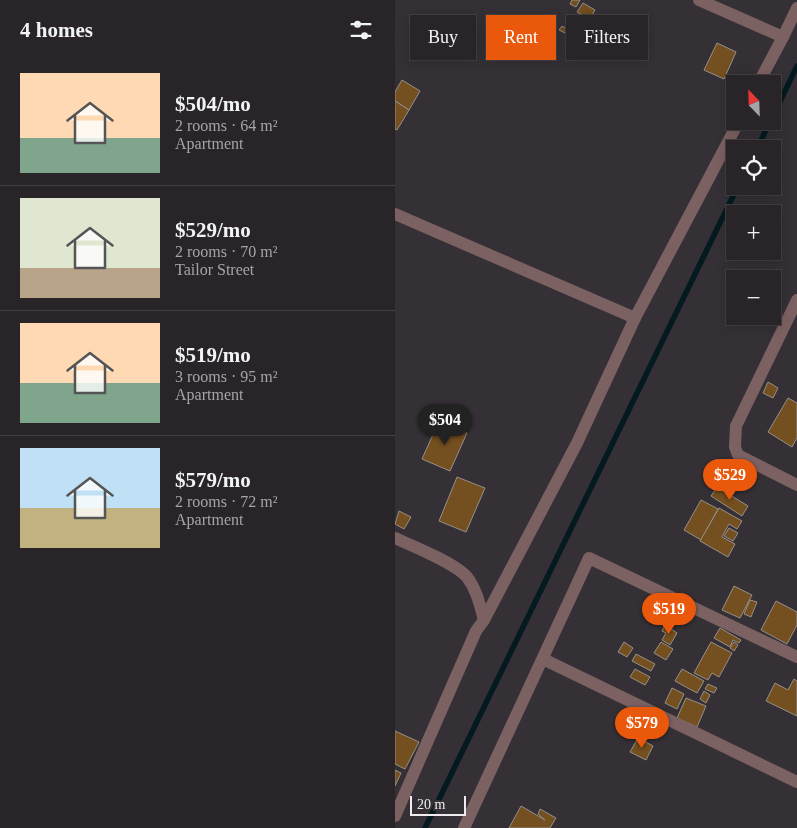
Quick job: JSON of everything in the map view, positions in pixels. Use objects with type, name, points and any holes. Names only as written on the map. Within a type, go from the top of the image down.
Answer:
[{"type":"street","points":[[699,0],[783,37]]},
{"type":"street","points":[[763,75],[797,8]]},
{"type":"street","points":[[395,816],[476,631],[484,620],[577,443],[635,318],[734,130]]},
{"type":"street","points":[[395,214],[635,318]]},
{"type":"street","points":[[797,300],[736,426],[734,437],[738,455],[797,485]]},
{"type":"street","points":[[395,538],[431,554],[466,576],[478,597],[484,620]]},
{"type":"street","points":[[464,828],[589,558],[797,657]]},
{"type":"street","points":[[543,659],[797,782]]},
{"type":"building","points":[[572,0],[580,0],[576,7],[570,4]]},
{"type":"building","points":[[583,3],[595,10],[592,15],[583,15],[577,12]]},
{"type":"building","points":[[562,26],[566,28],[565,33],[559,30]]},
{"type":"building","points":[[717,43],[736,52],[724,79],[704,70]]},
{"type":"building","points":[[402,80],[420,91],[409,110],[395,101],[395,92]]},
{"type":"building","points":[[395,101],[409,110],[397,130],[395,129]]},
{"type":"building","points":[[768,382],[778,388],[773,398],[763,393]]},
{"type":"building","points":[[788,398],[797,403],[797,438],[792,447],[768,432]]},
{"type":"building","points":[[439,421],[467,433],[450,471],[422,459]]},
{"type":"building","points":[[457,477],[485,488],[466,532],[439,521]]},
{"type":"building","points":[[717,487],[748,506],[742,516],[711,496]]},
{"type":"building","points":[[701,500],[718,509],[701,540],[684,530]]},
{"type":"building","points":[[719,508],[742,521],[737,529],[729,524],[722,537],[735,544],[728,557],[700,541]]},
{"type":"building","points":[[399,511],[411,517],[404,529],[395,524]]},
{"type":"building","points":[[729,528],[738,533],[733,541],[724,536]]},
{"type":"building","points":[[734,586],[752,595],[740,618],[722,610]]},
{"type":"building","points":[[750,600],[757,602],[751,617],[744,614]]},
{"type":"building","points":[[776,601],[797,612],[797,625],[787,644],[761,630]]},
{"type":"building","points":[[665,625],[677,633],[670,645],[662,640],[666,633],[662,631]]},
{"type":"building","points":[[720,628],[741,640],[739,643],[733,640],[730,647],[714,638]]},
{"type":"building","points":[[624,642],[633,648],[627,657],[618,652]]},
{"type":"building","points":[[661,642],[673,649],[666,660],[654,653]]},
{"type":"building","points":[[711,642],[732,653],[719,677],[712,673],[708,680],[694,673]]},
{"type":"building","points":[[734,642],[738,645],[734,651],[730,648]]},
{"type":"building","points":[[636,654],[655,664],[651,671],[632,661]]},
{"type":"building","points":[[635,669],[650,677],[645,685],[630,677]]},
{"type":"building","points":[[682,669],[704,681],[697,693],[675,681]]},
{"type":"building","points":[[794,679],[797,681],[797,716],[766,701],[775,683],[788,690]]},
{"type":"building","points":[[708,684],[717,688],[714,693],[705,689]]},
{"type":"building","points":[[672,688],[684,694],[677,709],[665,703]]},
{"type":"building","points":[[704,691],[710,695],[706,703],[700,699]]},
{"type":"building","points":[[686,698],[706,706],[697,727],[677,718]]},
{"type":"building","points":[[395,731],[419,742],[405,769],[395,764]]},
{"type":"building","points":[[638,738],[653,746],[646,760],[630,752]]},
{"type":"building","points":[[395,770],[401,773],[395,786]]},
{"type":"building","points":[[521,806],[545,820],[538,814],[540,809],[556,818],[550,828],[509,828]]},
{"type":"waterway","points":[[781,99],[797,66]]},
{"type":"waterway","points":[[761,140],[766,130]]},
{"type":"waterway","points":[[425,828],[734,195]]}]
